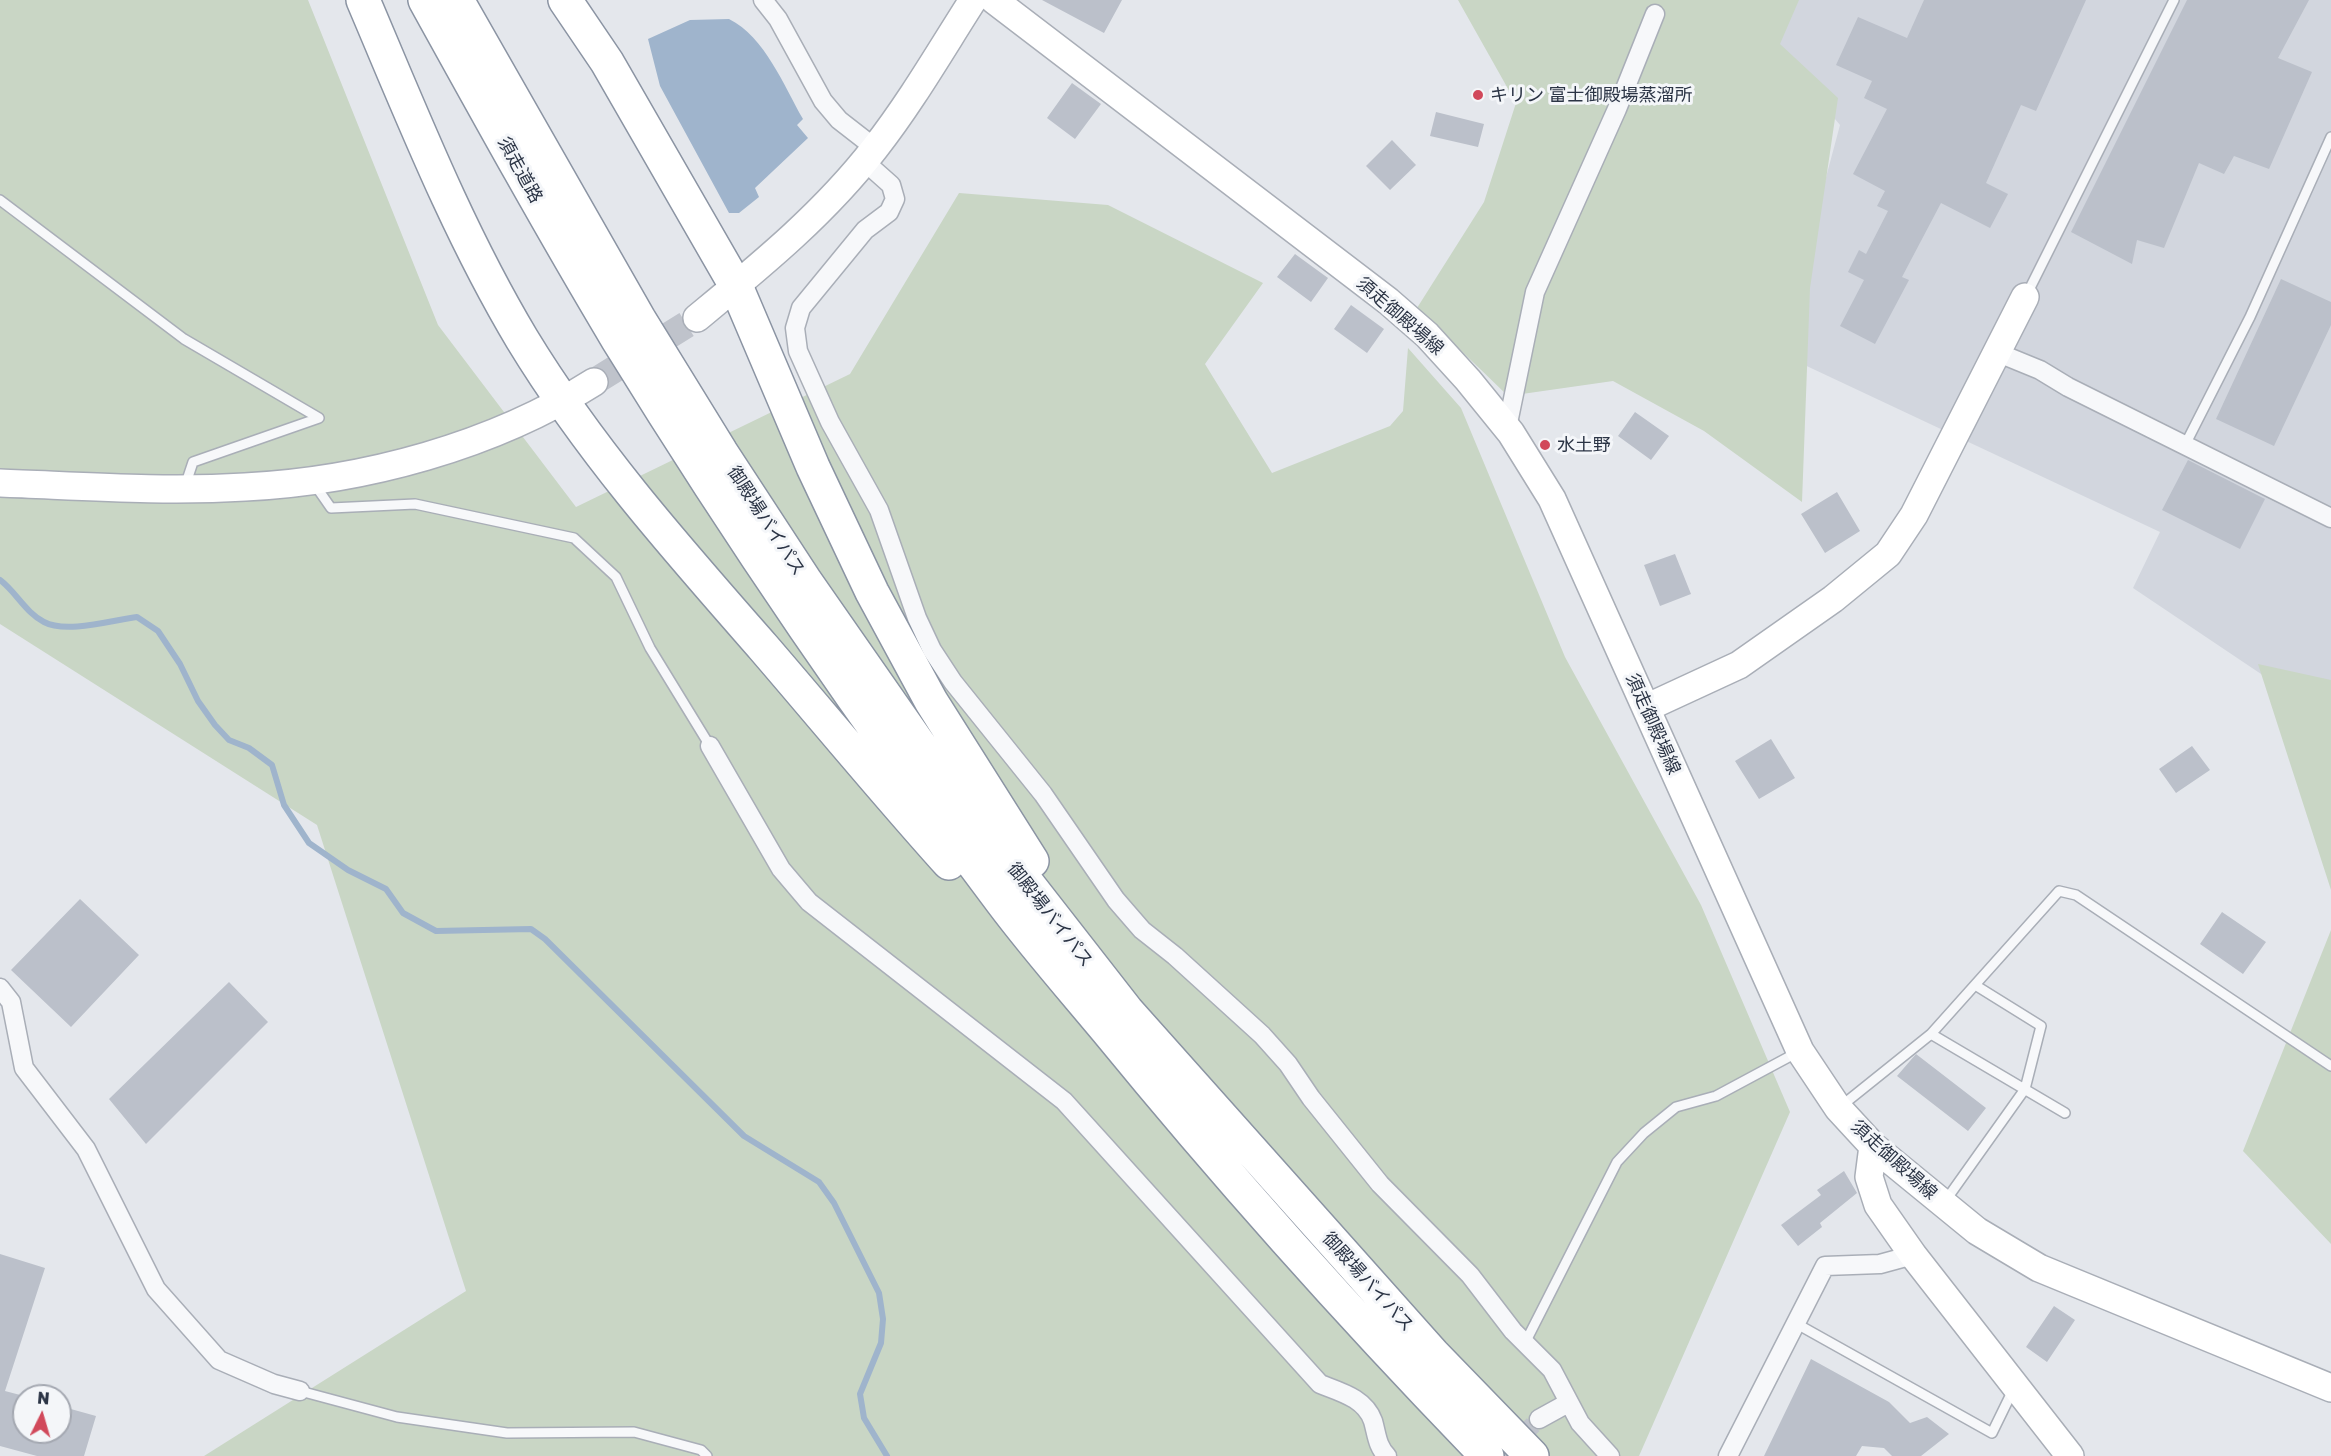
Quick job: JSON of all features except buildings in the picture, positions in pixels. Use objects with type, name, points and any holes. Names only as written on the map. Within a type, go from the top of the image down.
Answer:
[{"type":"highway","points":[[363,0],[446,193],[522,338],[563,402],[606,462],[900,808],[1155,1088]]},
{"type":"highway","name":"須走道路","points":[[425,0],[525,181],[628,328]]},
{"type":"highway","name":"須走道路","points":[[457,0],[628,328]]},
{"type":"highway","points":[[564,0],[607,62],[736,286],[813,467],[872,592],[931,701],[1049,887],[1223,1121]]},
{"type":"highway","name":"御殿場バイパス","points":[[628,328],[696,464],[902,768],[1006,908],[1155,1088],[1412,1379],[1487,1456]]},
{"type":"highway","name":"御殿場バイパス","points":[[628,328],[921,747],[1127,1011],[1433,1354],[1532,1456]]},
{"type":"main road","points":[[697,318],[781,248],[830,200],[870,154],[973,0]]},
{"type":"main road","name":"須走御殿場線","points":[[994,0],[1388,301],[1427,335],[1507,428],[1552,499],[1800,1051],[1839,1108],[1873,1146],[1977,1231],[2039,1268],[2331,1388]]},
{"type":"main road","points":[[1646,708],[1739,665],[1833,599],[1888,554],[1914,515],[2025,297]]},
{"type":"main road","points":[[0,483],[184,489],[247,487],[312,480],[409,460],[476,438],[563,402],[594,382]]},
{"type":"main road","points":[[1873,1146],[1869,1177],[1878,1205],[1912,1255],[2070,1456]]},
{"type":"street","points":[[763,0],[783,28],[823,101],[870,154],[891,185],[895,199],[889,212],[865,230],[801,308],[795,328],[798,351],[830,422],[879,510],[916,618],[932,650],[953,682],[1043,794],[1116,900],[1136,923],[1262,1035],[1288,1064],[1357,1157],[1470,1275],[1525,1343],[1552,1370],[1580,1423],[1610,1456]]},
{"type":"street","points":[[1507,428],[1535,292],[1617,109],[1655,14]]},
{"type":"street","points":[[1996,352],[2040,370],[2068,387],[2331,518]]},
{"type":"street","points":[[710,746],[781,869],[809,902],[1064,1101],[1320,1384],[1355,1397],[1372,1418],[1379,1448],[1388,1456]]},
{"type":"street","points":[[0,988],[11,1002],[24,1068],[86,1149],[156,1289],[219,1360],[274,1384],[300,1391]]},
{"type":"street","points":[[1728,1456],[1825,1266],[1880,1264],[1912,1255]]},
{"type":"street","points":[[1539,1419],[1568,1403]]},
{"type":"lane","points":[[2025,297],[2174,0]]},
{"type":"lane","points":[[2185,445],[2250,317],[2331,138]]},
{"type":"lane","points":[[0,200],[184,339],[319,418],[193,462],[184,489]]},
{"type":"lane","points":[[312,480],[331,508],[415,504],[574,538],[616,577],[650,648],[710,746]]},
{"type":"lane","points":[[1839,1108],[1931,1034],[2059,891],[2076,895],[2331,1066]]},
{"type":"lane","points":[[1943,1204],[2025,1089],[2042,1026],[1975,985]]},
{"type":"lane","points":[[1931,1034],[2065,1113]]},
{"type":"lane","points":[[1525,1343],[1617,1162],[1644,1133],[1676,1107],[1716,1096],[1800,1051]]},
{"type":"lane","points":[[1797,1324],[1992,1433],[2015,1386]]},
{"type":"lane","points":[[300,1391],[397,1417],[507,1433],[634,1432],[701,1450],[707,1456]]},
{"type":"shaded area","points":[[1791,0],[2331,0],[2331,721],[2133,588],[2160,532],[1779,353],[1840,125],[1771,43]]},
{"type":"green space","points":[[0,0],[308,0],[438,325],[576,507],[850,374],[959,193],[1108,205],[1263,283],[1205,364],[1272,473],[1390,426],[1403,411],[1408,348],[1461,408],[1565,657],[1701,905],[1790,1112],[1639,1456],[204,1456],[466,1291],[317,825],[0,624]]},
{"type":"green space","points":[[1458,0],[1799,0],[1780,44],[1838,98],[1810,288],[1802,502],[1704,431],[1613,381],[1508,396],[1417,308],[1484,202],[1516,103]]},
{"type":"green space","points":[[2258,664],[2331,680],[2331,890]]},
{"type":"green space","points":[[2331,930],[2331,1244],[2243,1151]]},
{"type":"water","points":[[729,19],[753,38],[772,63],[803,119],[797,125],[808,138],[755,188],[759,197],[739,213],[729,213],[660,86],[648,39],[690,20]]},
{"type":"waterway","points":[[0,580],[32,613],[44,622],[53,625],[64,627],[90,625],[137,617],[158,631],[180,664],[198,701],[215,725],[229,740],[249,748],[272,765],[284,805],[309,843],[348,870],[386,889],[403,913],[436,931],[531,929],[545,939],[744,1136],[819,1182],[834,1203],[879,1293],[883,1319],[881,1343],[860,1394],[864,1418],[887,1456]]},
{"type":"tunnel","points":[[594,382],[697,318]]},
{"type":"tunnel","points":[[1501,1456],[1539,1419]]},
{"type":"place","name":"キリン 富士御殿場蒸溜所","points":[[1478,95]]},
{"type":"place","name":"水土野","points":[[1545,445]]}]
